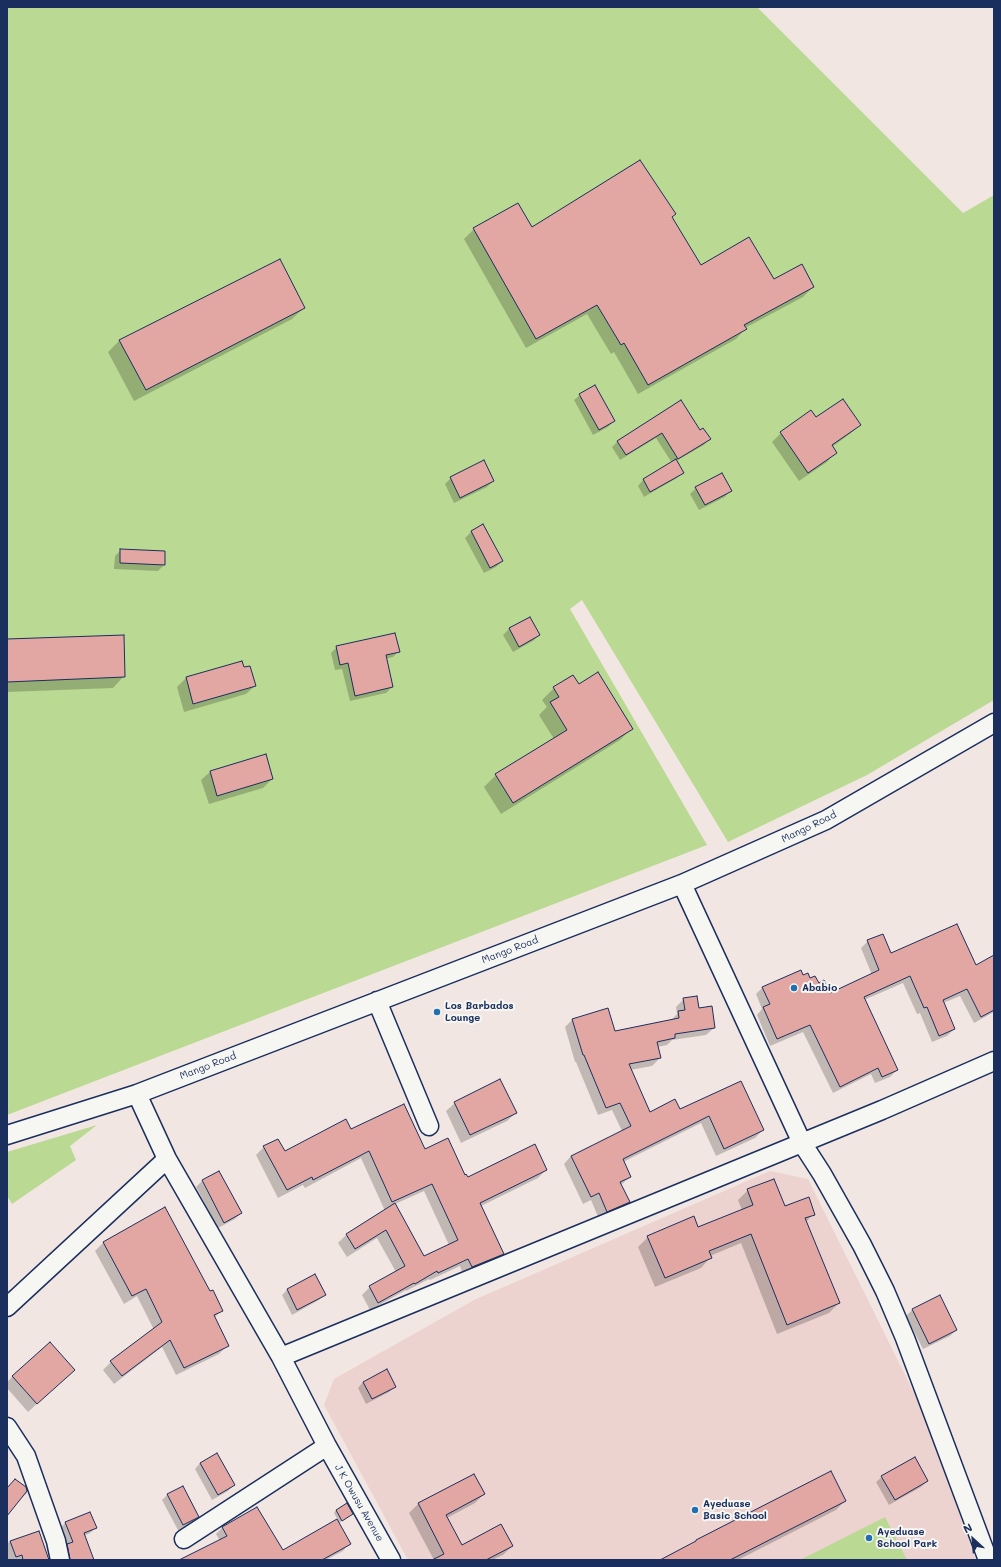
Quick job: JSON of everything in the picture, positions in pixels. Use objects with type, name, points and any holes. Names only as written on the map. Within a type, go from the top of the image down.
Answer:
[{"type":"street","name":"Mango Road","points":[[7,1135],[137,1094],[682,884],[826,820],[994,723]]},
{"type":"street","points":[[682,884],[802,1144],[822,1174],[862,1245],[885,1291],[905,1338],[988,1560]]},
{"type":"street","points":[[377,1001],[429,1126]]},
{"type":"street","points":[[281,1357],[802,1144],[994,1061]]},
{"type":"street","name":"J K Owusu Avenue","points":[[137,1094],[167,1159],[281,1357],[327,1446],[391,1560]]},
{"type":"street","points":[[7,1308],[167,1159]]},
{"type":"street","points":[[7,1427],[26,1456],[56,1541],[60,1560]]},
{"type":"street","points":[[184,1539],[327,1446]]},
{"type":"shaded area","points":[[770,1171],[808,1179],[920,1405],[976,1560],[408,1560],[324,1405],[334,1379],[474,1300]]},
{"type":"green space","points":[[7,7],[757,7],[963,213],[994,195],[994,700],[867,775],[728,842],[582,600],[570,609],[707,845],[7,1115]]},
{"type":"green space","points":[[97,1125],[70,1146],[76,1160],[12,1204],[7,1196],[7,1152]]},
{"type":"green space","name":"Ayeduase School Park","points":[[885,1517],[907,1560],[800,1560]]},
{"type":"building","points":[[640,160],[676,214],[672,217],[701,265],[749,237],[774,279],[802,264],[814,287],[744,325],[747,329],[648,385],[624,343],[621,345],[597,305],[536,339],[473,228],[518,203],[532,227]]},
{"type":"building","points":[[280,259],[305,308],[146,390],[119,340]]},
{"type":"building","points":[[595,385],[615,421],[599,430],[579,394]]},
{"type":"building","points":[[843,399],[861,425],[832,445],[837,453],[808,473],[780,432],[811,410],[816,417]]},
{"type":"building","points":[[681,400],[700,430],[703,428],[711,439],[678,459],[662,433],[626,455],[617,441]]},
{"type":"building","points":[[676,459],[684,473],[650,492],[643,479]]},
{"type":"building","points":[[484,460],[494,481],[460,498],[450,477]]},
{"type":"building","points":[[722,473],[732,491],[705,505],[695,487]]},
{"type":"building","points":[[483,524],[503,561],[490,568],[471,531]]},
{"type":"building","points":[[120,549],[165,551],[165,565],[120,563]]},
{"type":"building","points":[[530,617],[540,635],[519,647],[509,628]]},
{"type":"building","points":[[395,633],[400,652],[386,655],[393,687],[355,696],[348,663],[340,665],[336,646]]},
{"type":"building","points":[[124,635],[125,677],[7,682],[7,639]]},
{"type":"building","points":[[242,661],[244,667],[250,666],[256,686],[193,704],[186,677]]},
{"type":"building","points":[[598,672],[633,729],[513,803],[495,774],[567,730],[550,702],[559,697],[553,687],[573,675],[579,684]]},
{"type":"building","points":[[266,754],[273,779],[217,796],[210,771]]},
{"type":"building","points":[[957,924],[976,965],[994,955],[994,1010],[981,1017],[967,989],[943,1000],[955,1029],[939,1036],[927,1007],[924,1008],[910,976],[864,997],[898,1070],[882,1077],[878,1068],[840,1087],[810,1025],[777,1039],[763,1007],[770,1004],[762,987],[801,970],[803,975],[808,973],[810,978],[815,976],[819,983],[824,980],[830,993],[879,970],[867,940],[883,934],[891,953]]},
{"type":"building","points":[[697,996],[699,1008],[712,1006],[715,1028],[675,1034],[675,1038],[657,1042],[661,1058],[629,1064],[650,1112],[675,1099],[680,1109],[741,1081],[764,1130],[724,1149],[709,1116],[623,1159],[631,1177],[620,1182],[630,1202],[607,1212],[599,1193],[591,1197],[571,1156],[631,1126],[620,1103],[606,1108],[583,1055],[572,1019],[608,1008],[615,1031],[679,1018],[678,1011],[685,1010],[683,998]]},
{"type":"building","points":[[500,1079],[517,1113],[470,1135],[454,1102]]},
{"type":"building","points":[[404,1104],[425,1149],[448,1138],[465,1175],[466,1174],[468,1177],[535,1144],[547,1170],[480,1203],[504,1254],[472,1267],[468,1259],[438,1273],[437,1271],[378,1303],[369,1286],[405,1266],[386,1230],[355,1249],[346,1234],[395,1203],[424,1256],[458,1240],[432,1184],[392,1202],[369,1151],[313,1180],[312,1177],[287,1190],[263,1146],[278,1139],[285,1151],[346,1119],[351,1129]]},
{"type":"building","points":[[219,1171],[242,1213],[224,1223],[202,1180]]},
{"type":"building","points":[[774,1179],[785,1206],[809,1197],[815,1215],[805,1218],[840,1303],[787,1325],[751,1234],[709,1251],[712,1258],[665,1278],[647,1236],[694,1216],[698,1227],[753,1205],[747,1189]]},
{"type":"building","points":[[165,1207],[210,1291],[213,1290],[223,1311],[214,1315],[229,1346],[184,1368],[170,1340],[122,1376],[110,1361],[162,1322],[146,1289],[132,1296],[103,1242]]},
{"type":"building","points":[[315,1274],[326,1295],[297,1310],[287,1289]]},
{"type":"building","points":[[940,1295],[957,1330],[929,1344],[912,1309]]},
{"type":"building","points":[[50,1342],[75,1370],[37,1404],[12,1376]]},
{"type":"building","points":[[387,1369],[396,1387],[372,1399],[363,1382]]},
{"type":"building","points":[[217,1453],[235,1485],[218,1495],[200,1463]]},
{"type":"building","points":[[915,1457],[928,1481],[895,1500],[881,1476]]},
{"type":"building","points":[[831,1471],[846,1501],[730,1560],[660,1560],[696,1540]]},
{"type":"building","points":[[474,1474],[485,1494],[446,1515],[462,1545],[501,1524],[513,1546],[486,1560],[432,1560],[444,1554],[418,1503]]},
{"type":"building","points":[[15,1479],[26,1487],[27,1491],[7,1516],[7,1488]]},
{"type":"building","points":[[183,1486],[199,1517],[183,1525],[167,1494]]},
{"type":"building","points":[[347,1503],[353,1514],[342,1521],[336,1510]]},
{"type":"building","points":[[257,1507],[283,1550],[337,1519],[351,1544],[322,1560],[179,1560],[227,1536],[222,1527]]},
{"type":"building","points":[[90,1512],[97,1528],[84,1533],[94,1560],[70,1560],[67,1544],[73,1542],[65,1522]]},
{"type":"building","points":[[39,1531],[49,1560],[23,1560],[22,1555],[16,1557],[10,1541]]},
{"type":"place","name":"Ababio","points":[[794,988]]},
{"type":"place","name":"Los Barbados Lounge","points":[[437,1012]]},
{"type":"place","name":"Ayeduase Basic School","points":[[695,1510]]},
{"type":"place","name":"Ayeduase School Park","points":[[869,1538]]}]
